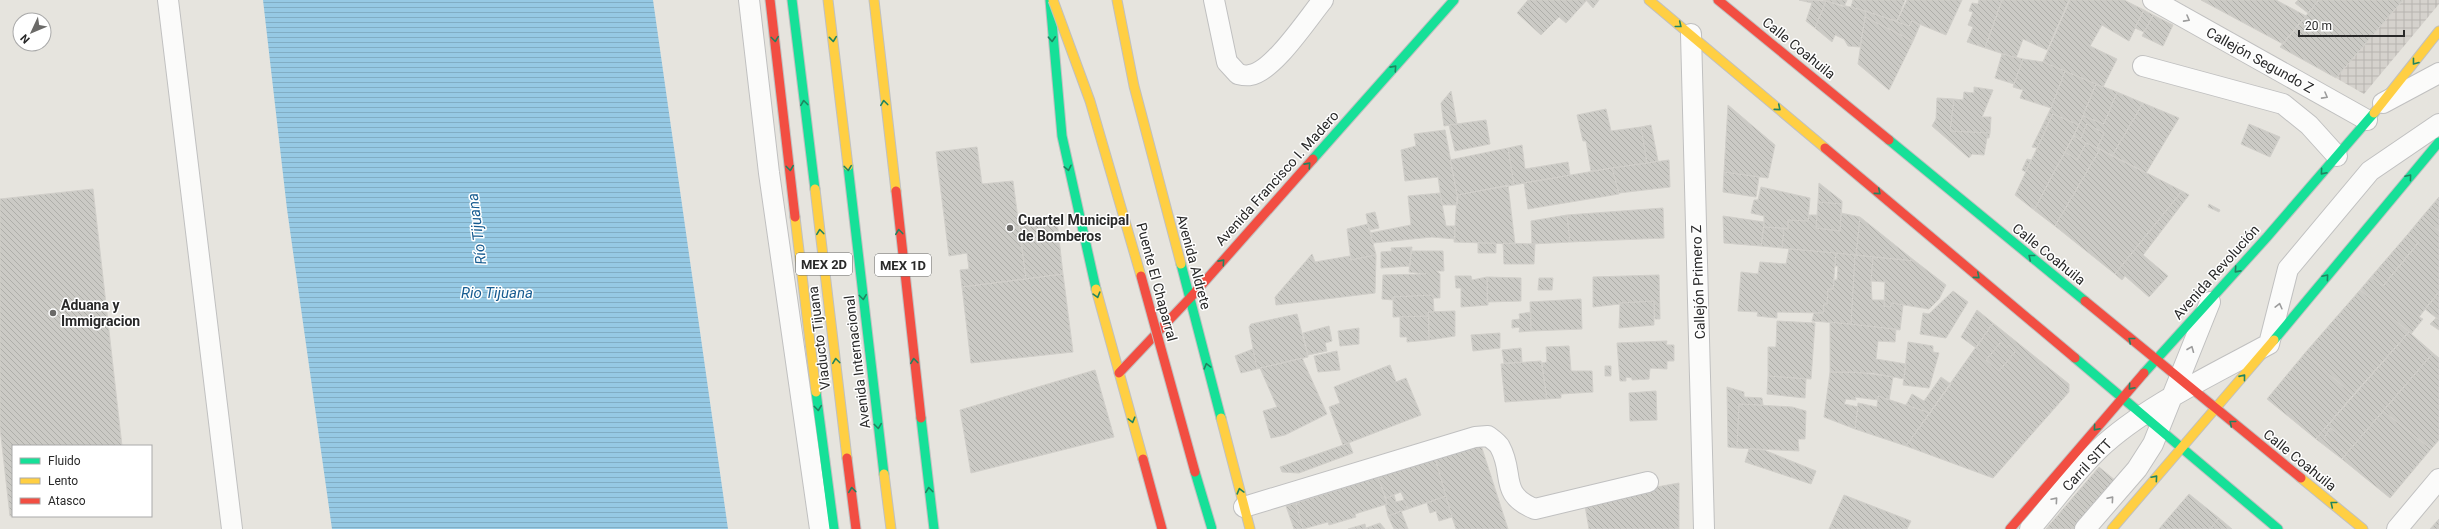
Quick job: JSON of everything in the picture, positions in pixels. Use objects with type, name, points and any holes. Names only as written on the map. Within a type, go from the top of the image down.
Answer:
[{"type":"main road","name":"Viaducto Tijuana","points":[[770,0],[820,429],[834,529]]},
{"type":"main road","name":"Viaducto Tijuana","points":[[792,0],[856,529]]},
{"type":"main road","name":"Avenida Internacional","points":[[828,0],[891,529]]},
{"type":"main road","name":"MEX 1D","points":[[874,0],[934,529]]},
{"type":"main road","points":[[1051,0],[1054,69],[1062,136],[1092,275],[1162,529]]},
{"type":"main road","name":"Puente El Chaparral","points":[[1051,0],[1078,60],[1116,182],[1178,414],[1212,529]]},
{"type":"main road","name":"Avenida Aldrete","points":[[1117,0],[1134,86],[1250,529]]},
{"type":"main road","name":"Avenida Francisco I. Madero","points":[[1119,373],[1190,298],[1454,0]]},
{"type":"main road","points":[[1648,0],[1691,34],[2143,416],[2180,449],[2278,529]]},
{"type":"main road","name":"Calle Coahuila","points":[[1718,0],[2155,360],[2180,388],[2216,410],[2363,529]]},
{"type":"main road","name":"Avenida Revolución","points":[[2010,529],[2155,360],[2382,104],[2439,31]]},
{"type":"main road","points":[[2112,529],[2180,449],[2216,410],[2439,142]]},
{"type":"lane","points":[[168,0],[232,529]]},
{"type":"lane","points":[[749,0],[769,173],[820,529]]},
{"type":"lane","points":[[1214,0],[1227,62],[1238,74],[1251,75],[1265,68],[1279,54],[1323,0]]},
{"type":"lane","name":"Callejón Segundo Z","points":[[2153,0],[2367,120]]},
{"type":"lane","name":"Callejón Primero Z","points":[[1691,34],[1704,529]]},
{"type":"lane","points":[[2143,66],[2283,104],[2308,125],[2337,156]]},
{"type":"lane","points":[[2382,104],[2439,73]]},
{"type":"lane","points":[[2270,344],[2288,269],[2370,171],[2439,124]]},
{"type":"lane","points":[[2085,529],[2137,469],[2159,431],[2180,388],[2211,298]]},
{"type":"lane","name":"Carril SITT","points":[[2030,529],[2099,449],[2180,388],[2270,344]]},
{"type":"lane","points":[[1244,506],[1475,437],[1488,436],[1500,446],[1513,495],[1522,504],[1535,509],[1648,482]]},
{"type":"lane","points":[[2397,529],[2439,479]]},
{"type":"shaded area","points":[[2403,0],[2439,0],[2439,4],[2364,94],[2336,78]]},
{"type":"water","name":"Rio Tijuana","points":[[263,0],[653,0],[728,529],[332,529],[287,209]]},
{"type":"building","points":[[1528,0],[1587,0],[1566,23],[1559,17],[1541,35],[1517,13]]},
{"type":"building","points":[[1586,0],[1599,0],[1593,8]]},
{"type":"building","points":[[1799,0],[1826,1],[1815,28],[1806,21],[1812,3]]},
{"type":"building","points":[[1823,0],[1847,0],[1844,7]]},
{"type":"building","points":[[1853,0],[1905,0],[1897,21],[1851,7]]},
{"type":"building","points":[[1907,0],[1962,0],[1946,35],[1912,21],[1909,26],[1897,22]]},
{"type":"building","points":[[1979,0],[2002,0],[1985,48],[1967,42],[1973,27],[1968,25],[1973,12],[1969,11],[1972,3],[1978,4]]},
{"type":"building","points":[[2002,0],[2069,0],[2047,50],[2023,39],[2016,58],[1985,48]]},
{"type":"building","points":[[2070,0],[2124,0],[2144,10],[2129,41],[2102,25],[2090,46],[2117,59],[2103,87],[2043,62]]},
{"type":"building","points":[[2201,0],[2276,0],[2306,16],[2283,44]]},
{"type":"building","points":[[2298,0],[2319,0],[2308,13],[2295,3]]},
{"type":"building","points":[[2319,0],[2403,0],[2336,78],[2280,47]]},
{"type":"building","points":[[1826,1],[1866,11],[1860,47],[1848,46],[1844,39],[1835,35],[1832,42],[1815,28]]},
{"type":"building","points":[[2144,10],[2153,15],[2144,32],[2135,28]]},
{"type":"building","points":[[1866,11],[1909,26],[1912,21],[1920,25],[1913,41],[1865,17]]},
{"type":"building","points":[[2153,15],[2173,25],[2163,46],[2142,36]]},
{"type":"building","points":[[1865,17],[1913,41],[1889,90],[1858,64]]},
{"type":"building","points":[[2002,54],[2023,59],[2014,84],[1995,78]]},
{"type":"building","points":[[2023,59],[2043,62],[2065,71],[2051,108],[2020,98],[2023,90],[2013,87]]},
{"type":"building","points":[[2065,71],[2096,84],[2079,125],[2053,114],[2037,148],[2032,147],[2051,108]]},
{"type":"building","points":[[2096,84],[2117,92],[2104,124],[2083,116]]},
{"type":"building","points":[[1974,87],[1993,90],[1982,117],[1991,117],[1990,133],[1950,131],[1954,99],[1963,100],[1964,92],[1974,93]]},
{"type":"building","points":[[1451,91],[1457,124],[1444,126],[1441,103]]},
{"type":"building","points":[[2117,92],[2143,103],[2112,156],[2097,148],[2104,133],[2087,124],[2080,140],[2074,136],[2083,116],[2104,124]]},
{"type":"building","points":[[1937,98],[1954,99],[1950,131],[1990,133],[1989,138],[1987,138],[1984,155],[1972,154],[1969,158],[1932,126],[1936,119]]},
{"type":"building","points":[[2143,103],[2179,118],[2146,173],[2112,156]]},
{"type":"building","points":[[1728,105],[1775,145],[1768,178],[1724,172]]},
{"type":"building","points":[[1606,109],[1611,131],[1641,127],[1647,163],[1591,171],[1586,141],[1583,141],[1577,115]]},
{"type":"building","points":[[2053,114],[2079,125],[2034,210],[2015,195]]},
{"type":"building","points":[[1486,120],[1490,144],[1455,151],[1449,125]]},
{"type":"building","points":[[2087,124],[2104,133],[2097,148],[2080,140]]},
{"type":"building","points":[[2249,124],[2280,137],[2270,157],[2241,144]]},
{"type":"building","points":[[1651,125],[1658,161],[1647,163],[1641,127]]},
{"type":"building","points":[[1445,130],[1458,199],[1457,205],[1442,205],[1438,177],[1405,181],[1401,150],[1416,146],[1414,134]]},
{"type":"building","points":[[2074,136],[2086,143],[2077,160],[2065,152]]},
{"type":"building","points":[[2086,143],[2100,149],[2055,226],[2034,210],[2065,152],[2077,160]]},
{"type":"building","points":[[1522,145],[1525,169],[1568,162],[1570,175],[1514,185],[1508,148]]},
{"type":"building","points":[[977,147],[982,184],[1013,181],[1026,279],[962,287],[960,270],[969,269],[967,253],[949,256],[936,152]]},
{"type":"building","points":[[1508,148],[1514,185],[1457,195],[1450,160]]},
{"type":"building","points":[[2100,149],[2182,191],[2115,274],[2055,226]]},
{"type":"building","points":[[2027,159],[2031,160],[2026,172],[2022,170]]},
{"type":"building","points":[[1669,160],[1670,187],[1619,193],[1612,168]]},
{"type":"building","points":[[1612,168],[1619,194],[1528,209],[1524,183]]},
{"type":"building","points":[[1724,172],[1759,177],[1756,197],[1723,192]]},
{"type":"building","points":[[1819,183],[1842,201],[1842,204],[1818,202]]},
{"type":"building","points":[[1508,185],[1515,244],[1454,242],[1457,195]]},
{"type":"building","points":[[1761,187],[1810,198],[1808,221],[1788,220],[1788,229],[1764,227],[1764,216],[1751,213],[1754,200],[1758,200]]},
{"type":"building","name":"Aduana y Immigracion","points":[[93,189],[122,445],[12,445],[12,516],[10,516],[0,428],[0,199]]},
{"type":"building","points":[[2182,191],[2189,195],[2143,255],[2168,276],[2149,297],[2125,276],[2122,280],[2115,274]]},
{"type":"building","points":[[1440,193],[1446,226],[1455,226],[1455,239],[1432,237],[1373,243],[1370,233],[1411,225],[1408,196]]},
{"type":"building","points":[[2439,197],[2439,231],[2422,217]]},
{"type":"building","points":[[1818,202],[1842,204],[1840,231],[1816,228]]},
{"type":"building","points":[[2209,204],[2220,210],[2219,212],[2208,207]]},
{"type":"building","points":[[1663,208],[1664,238],[1570,242],[1567,215]]},
{"type":"building","points":[[1375,212],[1379,228],[1369,230],[1366,214]]},
{"type":"building","points":[[1841,213],[1860,217],[1856,255],[1782,248],[1784,228],[1788,229],[1788,220],[1808,221],[1809,215],[1817,215],[1816,228],[1840,231]]},
{"type":"building","points":[[1567,215],[1570,242],[1532,244],[1531,221]]},
{"type":"building","points":[[1723,216],[1764,222],[1761,246],[1724,243]]},
{"type":"building","points":[[1860,217],[1915,261],[1856,255]]},
{"type":"building","points":[[2422,217],[2439,231],[2439,292],[2419,317],[2423,319],[2411,334],[2360,290],[2371,277],[2383,286],[2419,242],[2408,234]]},
{"type":"building","points":[[1057,221],[1063,274],[1026,279],[1019,225]]},
{"type":"building","points":[[1368,224],[1376,255],[1351,260],[1347,229]]},
{"type":"building","points":[[1764,227],[1784,228],[1782,248],[1761,246]]},
{"type":"building","points":[[2408,234],[2419,242],[2383,286],[2371,277]]},
{"type":"building","points":[[1478,243],[1496,243],[1496,253],[1478,253]]},
{"type":"building","points":[[1503,243],[1535,244],[1534,264],[1504,264]]},
{"type":"building","points":[[1412,247],[1410,266],[1381,268],[1381,252],[1392,251],[1391,248]]},
{"type":"building","points":[[1789,249],[1836,253],[1833,289],[1828,289],[1827,304],[1824,304],[1823,313],[1777,312],[1777,318],[1757,316],[1758,312],[1738,311],[1741,272],[1758,274],[1760,262],[1786,264]]},
{"type":"building","points":[[1411,251],[1443,251],[1444,271],[1436,271],[1440,274],[1440,298],[1433,298],[1433,295],[1393,297],[1393,300],[1382,299],[1383,275],[1426,274],[1409,272]]},
{"type":"building","points":[[1836,253],[1855,255],[1851,324],[1812,321],[1814,313],[1823,313],[1824,304],[1827,304],[1828,289],[1833,289],[1834,280],[1837,280],[1838,266],[1835,266]]},
{"type":"building","points":[[1312,254],[1315,262],[1350,256],[1351,260],[1376,255],[1375,293],[1276,305],[1275,297]]},
{"type":"building","points":[[1855,255],[1873,257],[1871,281],[1872,300],[1885,300],[1884,306],[1890,307],[1892,303],[1903,305],[1900,330],[1851,324]]},
{"type":"building","points":[[1873,257],[1915,261],[1946,285],[1939,299],[1929,309],[1892,303],[1890,307],[1884,306],[1885,282],[1871,281]]},
{"type":"building","points":[[1063,274],[1073,352],[971,363],[962,287]]},
{"type":"building","points":[[1659,275],[1660,319],[1655,319],[1654,301],[1620,303],[1593,307],[1593,277]]},
{"type":"building","points":[[1455,276],[1471,276],[1472,280],[1487,277],[1488,305],[1461,307],[1461,288],[1456,288]]},
{"type":"building","points":[[1487,277],[1521,278],[1521,301],[1487,302]]},
{"type":"building","points":[[1539,278],[1553,278],[1552,290],[1538,290]]},
{"type":"building","points":[[2360,290],[2409,332],[2353,395],[2305,353]]},
{"type":"building","points":[[1953,291],[1968,302],[1946,338],[1920,334],[1923,313],[1929,314]]},
{"type":"building","points":[[2439,292],[2439,320],[2425,309]]},
{"type":"building","points":[[1433,295],[1434,312],[1428,312],[1429,316],[1393,317],[1393,297]]},
{"type":"building","points":[[1581,299],[1582,329],[1531,331],[1530,302]]},
{"type":"building","points":[[1654,301],[1654,325],[1619,328],[1620,303]]},
{"type":"building","points":[[1977,310],[1993,323],[1976,348],[1961,337]]},
{"type":"building","points":[[1455,311],[1455,336],[1429,340],[1428,312]]},
{"type":"building","points":[[1531,312],[1531,331],[1519,332],[1520,327],[1512,328],[1512,320],[1520,319],[1519,314]]},
{"type":"building","points":[[1297,314],[1308,357],[1257,369],[1249,327],[1251,324]]},
{"type":"building","points":[[1429,316],[1429,340],[1407,342],[1407,337],[1400,337],[1400,317]]},
{"type":"building","points":[[2436,318],[2439,320],[2439,330],[2430,324]]},
{"type":"building","points":[[1777,321],[1815,323],[1811,379],[1768,376],[1768,347],[1776,347]]},
{"type":"building","points":[[1830,322],[1896,329],[1895,342],[1878,341],[1876,359],[1906,364],[1904,379],[1873,373],[1830,372]]},
{"type":"building","points":[[1993,323],[2069,384],[2069,392],[1993,478],[1906,446]],"holes":[[[2001,342],[2006,348],[2009,345],[2015,352],[1999,371],[1986,360]]]},
{"type":"building","points":[[1329,326],[1332,341],[1325,343],[1327,351],[1308,355],[1303,333]]},
{"type":"building","points":[[1359,328],[1359,344],[1340,346],[1338,331]]},
{"type":"building","points":[[2409,332],[2433,353],[2353,446],[2330,428],[2324,439],[2339,451],[2341,449],[2346,454],[2342,459],[2316,439]]},
{"type":"building","points":[[1500,333],[1500,348],[1473,351],[1471,335]]},
{"type":"building","points":[[1667,341],[1666,345],[1674,345],[1674,361],[1667,361],[1667,369],[1650,368],[1649,379],[1632,380],[1632,378],[1626,377],[1626,381],[1620,381],[1617,343]]},
{"type":"building","points":[[1908,342],[1933,346],[1933,352],[1939,353],[1929,388],[1903,385]]},
{"type":"building","points":[[2001,342],[2006,348],[2009,345],[2015,352],[1999,371],[1986,360]]},
{"type":"building","points":[[1569,346],[1571,371],[1592,371],[1593,392],[1561,394],[1561,398],[1547,399],[1542,363],[1547,362],[1546,347]]},
{"type":"building","points":[[1521,348],[1522,362],[1504,363],[1502,350]]},
{"type":"building","points":[[1253,349],[1257,369],[1241,373],[1235,356]]},
{"type":"building","points":[[1337,351],[1340,370],[1318,372],[1314,356]]},
{"type":"building","points":[[2305,353],[2353,395],[2316,439],[2267,399]]},
{"type":"building","points":[[2433,353],[2439,358],[2439,440],[2431,449],[2383,411]]},
{"type":"building","points":[[1302,358],[1327,414],[1285,435],[1271,438],[1263,411],[1277,407],[1260,368]]},
{"type":"building","points":[[1541,361],[1547,399],[1505,402],[1501,364]]},
{"type":"building","points":[[1390,365],[1396,382],[1406,378],[1421,415],[1343,445],[1329,407],[1340,403],[1334,387]]},
{"type":"building","points":[[1605,366],[1611,366],[1611,376],[1605,376]]},
{"type":"building","points":[[1095,370],[1114,437],[971,473],[960,410]]},
{"type":"building","points":[[1830,372],[1854,372],[1893,377],[1889,400],[1878,396],[1878,400],[1855,397],[1856,400],[1846,399],[1844,404],[1858,407],[1855,429],[1824,417]]},
{"type":"building","points":[[1768,376],[1806,379],[1805,398],[1767,394]]},
{"type":"building","points":[[1941,377],[1951,384],[1930,413],[1906,405],[1912,394],[1924,401]]},
{"type":"building","points":[[1727,387],[1744,392],[1744,397],[1762,398],[1763,405],[1739,404],[1737,448],[1728,447]]},
{"type":"building","points":[[1656,391],[1657,420],[1630,421],[1629,393]]},
{"type":"building","points":[[1878,396],[1930,413],[1906,446],[1855,429],[1858,403],[1877,407]]},
{"type":"building","points":[[1739,404],[1792,407],[1806,411],[1805,439],[1798,439],[1799,451],[1737,448]]},
{"type":"building","points":[[2383,411],[2431,449],[2390,498],[2342,459]]},
{"type":"building","points":[[2330,428],[2353,446],[2346,454],[2341,449],[2339,451],[2324,439]]},
{"type":"building","points":[[1480,442],[1508,529],[1456,529],[1452,517],[1435,458]]},
{"type":"building","points":[[1349,443],[1353,453],[1299,473],[1282,472],[1280,467]]},
{"type":"building","points":[[1749,449],[1764,450],[1816,471],[1811,484],[1745,462]]},
{"type":"building","points":[[1435,458],[1446,496],[1408,509],[1401,492],[1386,498],[1378,477]]},
{"type":"building","points":[[2099,467],[2116,481],[2074,529],[2046,529]]},
{"type":"building","points":[[1378,477],[1387,504],[1355,514],[1356,517],[1329,525],[1328,522],[1303,529],[1296,503]]},
{"type":"building","points":[[1679,483],[1679,529],[1589,529],[1584,500]]},
{"type":"building","points":[[2189,494],[2219,518],[2210,529],[2170,529],[2164,523]]},
{"type":"building","points":[[1394,495],[1396,502],[1404,500],[1408,509],[1388,516],[1385,504],[1387,504],[1386,498]]},
{"type":"building","points":[[1844,495],[1911,521],[1907,529],[1829,529]]},
{"type":"building","points":[[1446,496],[1452,517],[1439,521],[1436,511],[1430,513],[1427,503]]},
{"type":"building","points":[[1296,503],[1303,529],[1294,529],[1286,506]]},
{"type":"building","points":[[1401,511],[1408,529],[1394,529],[1388,516]]},
{"type":"building","points":[[2219,518],[2232,529],[2210,529]]},
{"type":"building","points":[[2439,519],[2439,529],[2430,529]]},
{"type":"building","points":[[1380,523],[1385,529],[1366,529],[1366,528]]},
{"type":"building","points":[[2164,523],[2170,529],[2159,529]]},
{"type":"building","points":[[1365,524],[1366,529],[1348,529]]},
{"type":"traffic: fast","points":[[792,0],[815,189]]},
{"type":"traffic: fast","points":[[1050,0],[1062,136],[1096,289]]},
{"type":"traffic: fast","points":[[1313,159],[1454,0]]},
{"type":"traffic: fast","points":[[2144,373],[2267,237],[2374,113]]},
{"type":"traffic: fast","points":[[1889,140],[2085,301]]},
{"type":"traffic: fast","points":[[2274,340],[2439,142]]},
{"type":"traffic: fast","points":[[848,166],[884,474]]},
{"type":"traffic: fast","points":[[1181,264],[1221,418]]},
{"type":"traffic: fast","points":[[2075,358],[2278,529]]},
{"type":"traffic: fast","points":[[816,392],[834,529]]},
{"type":"traffic: fast","points":[[921,418],[934,529]]},
{"type":"traffic: fast","points":[[1195,472],[1212,529]]},
{"type":"traffic: slow","points":[[828,0],[848,166]]},
{"type":"traffic: slow","points":[[874,0],[896,191]]},
{"type":"traffic: slow","points":[[1053,0],[1090,101],[1141,276]]},
{"type":"traffic: slow","points":[[1117,0],[1134,86],[1181,264]]},
{"type":"traffic: slow","points":[[1649,0],[1825,148]]},
{"type":"traffic: slow","points":[[2374,113],[2439,31]]},
{"type":"traffic: slow","points":[[815,189],[847,458]]},
{"type":"traffic: slow","points":[[795,217],[816,392]]},
{"type":"traffic: slow","points":[[1096,289],[1143,459]]},
{"type":"traffic: slow","points":[[2112,529],[2274,340]]},
{"type":"traffic: slow","points":[[1221,418],[1250,529]]},
{"type":"traffic: slow","points":[[884,474],[891,529]]},
{"type":"traffic: slow","points":[[2301,478],[2363,529]]},
{"type":"traffic: jam","points":[[770,0],[795,217]]},
{"type":"traffic: jam","points":[[1718,0],[1889,140]]},
{"type":"traffic: jam","points":[[1825,148],[2075,358]]},
{"type":"traffic: jam","points":[[1119,373],[1190,298],[1313,159]]},
{"type":"traffic: jam","points":[[896,191],[921,418]]},
{"type":"traffic: jam","points":[[1141,276],[1195,472]]},
{"type":"traffic: jam","points":[[2085,301],[2301,478]]},
{"type":"traffic: jam","points":[[2010,529],[2144,373]]},
{"type":"traffic: jam","points":[[847,458],[856,529]]},
{"type":"traffic: jam","points":[[1143,459],[1162,529]]},
{"type":"place","name":"Cuartel Municipal de Bomberos","points":[[1010,228]]},
{"type":"place","name":"Aduana y Immigracion","points":[[53,313]]},
{"type":"water label","name":"Río Tijuana","points":[[477,229]]}]
